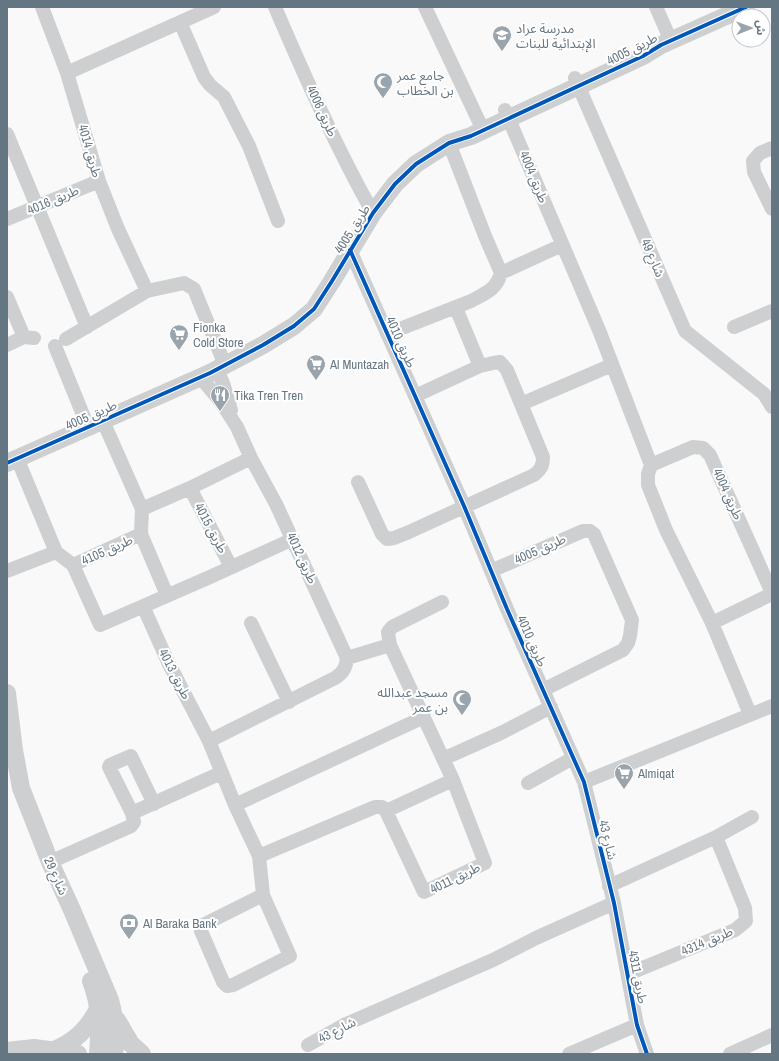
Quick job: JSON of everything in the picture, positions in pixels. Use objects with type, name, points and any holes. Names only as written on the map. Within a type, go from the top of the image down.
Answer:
[{"type":"street","name":"طريق 4014","points":[[42,7],[67,73],[99,181],[118,229],[147,291]]},
{"type":"street","points":[[67,73],[214,7]]},
{"type":"street","name":"طريق 4006","points":[[275,7],[349,168],[373,213]]},
{"type":"street","points":[[425,7],[482,126]]},
{"type":"street","points":[[656,7],[666,43]]},
{"type":"street","name":"طريق 4005","points":[[12,460],[201,378],[263,345],[294,326],[314,309],[373,213],[395,184],[416,164],[449,143],[464,139],[482,126],[507,114],[576,82],[643,56],[666,43],[746,7]]},
{"type":"street","points":[[180,22],[204,76],[210,85],[224,97],[249,146],[278,221]]},
{"type":"street","name":"شارع 49","points":[[576,82],[626,193],[684,331],[768,392],[772,407]]},
{"type":"street","name":"طريق 4004","points":[[507,114],[612,365],[651,465],[693,447],[703,448],[710,455],[772,593],[712,623]]},
{"type":"street","points":[[7,134],[87,327]]},
{"type":"street","points":[[387,334],[471,302],[498,284],[501,273],[484,236],[449,143]]},
{"type":"street","points":[[772,148],[760,153],[753,161],[754,172],[772,209]]},
{"type":"street","name":"طريق 4016","points":[[7,219],[99,181]]},
{"type":"street","points":[[501,273],[562,245]]},
{"type":"street","name":"طريق 4010","points":[[350,250],[464,506],[584,782]]},
{"type":"street","points":[[141,534],[142,509],[95,424],[60,343],[147,291],[184,283],[194,289],[221,367]]},
{"type":"street","points":[[7,297],[29,338],[7,345]]},
{"type":"street","points":[[456,308],[480,366]]},
{"type":"street","points":[[734,327],[772,312]]},
{"type":"street","points":[[358,482],[382,534],[387,539],[394,538],[534,475],[541,469],[543,457],[507,370],[500,362],[480,366],[415,396]]},
{"type":"street","points":[[521,404],[612,365]]},
{"type":"street","name":"طريق 4012","points":[[221,367],[232,420]]},
{"type":"street","name":"طريق 4012","points":[[201,378],[221,402],[232,420],[276,504],[347,658]]},
{"type":"street","name":"طريق 4015","points":[[142,509],[190,488],[251,458]]},
{"type":"street","points":[[12,460],[56,552],[73,565]]},
{"type":"street","points":[[651,465],[648,474],[648,485],[666,530],[712,623],[750,714]]},
{"type":"street","name":"طريق 4015","points":[[190,488],[231,567]]},
{"type":"street","name":"طريق 4005","points":[[491,571],[583,530],[590,531],[594,534],[632,620],[628,643],[622,650],[543,690]]},
{"type":"street","name":"طريق 4105","points":[[167,595],[141,534],[73,565],[100,625],[293,539]]},
{"type":"street","points":[[7,571],[56,552]]},
{"type":"street","points":[[263,895],[204,925],[201,928],[223,982],[227,986],[233,985],[290,956],[263,895],[259,856],[375,807],[382,807],[386,811],[453,780],[390,645],[388,632],[392,627],[442,602]]},
{"type":"street","name":"طريق 4013","points":[[143,606],[168,662],[209,741],[221,773],[259,856]]},
{"type":"street","points":[[251,623],[289,702]]},
{"type":"street","points":[[209,741],[289,702],[342,673],[346,667],[347,658],[390,645]]},
{"type":"street","name":"شارع 29","points":[[7,693],[14,750],[21,788],[50,862],[110,1000],[107,1011],[100,1021],[98,1054]]},
{"type":"street","points":[[584,782],[772,706]]},
{"type":"street","points":[[444,759],[551,707]]},
{"type":"street","points":[[235,804],[424,718]]},
{"type":"street","points":[[50,862],[131,826],[134,822],[132,813],[109,767],[110,765],[131,756],[154,804]]},
{"type":"street","points":[[528,783],[573,758]]},
{"type":"street","name":"شارع 29","points":[[7,769],[11,791],[18,814],[91,980],[107,1011],[116,1042],[114,1054]]},
{"type":"street","points":[[132,813],[221,773]]},
{"type":"street","name":"طريق 4011","points":[[386,811],[424,892],[485,863],[453,780]]},
{"type":"street","name":"شارع 43","points":[[308,1045],[344,1025],[493,960],[536,938],[614,903],[584,782]]},
{"type":"street","points":[[609,886],[716,837],[752,817]]},
{"type":"street","name":"طريق 4314","points":[[628,974],[735,930],[746,921],[745,908],[716,837]]},
{"type":"street","name":"طريق 4311","points":[[614,903],[637,1025],[647,1054]]},
{"type":"street","points":[[52,1050],[72,1041],[107,1011],[131,1044],[142,1054]]},
{"type":"street","points":[[569,1054],[637,1025]]},
{"type":"street","points":[[730,1054],[772,1035]]},
{"type":"street","points":[[7,1051],[34,1048],[78,1054]]},
{"type":"cycle path","points":[[7,463],[210,373],[263,345],[294,326],[314,309],[373,213],[395,184],[416,164],[449,143],[471,136],[643,56],[661,45],[746,7]]},
{"type":"cycle path","points":[[350,250],[464,506],[507,609],[584,782],[614,903],[637,1025],[647,1054]]},
{"type":"place","name":"مدرسة عراد الإبتدائية للبنات","points":[[502,52]]},
{"type":"place","name":"جامع عمر بن الخطاب","points":[[383,99]]},
{"type":"place","name":"Fionka Cold Store","points":[[179,351]]},
{"type":"place","name":"Al Muntazah","points":[[316,381]]},
{"type":"place","name":"Tika Tren Tren","points":[[220,412]]},
{"type":"place","name":"مسجد عبدالله بن عمر","points":[[462,716]]},
{"type":"place","name":"Almiqat","points":[[624,790]]},
{"type":"place","name":"Al Baraka Bank","points":[[129,940]]}]
